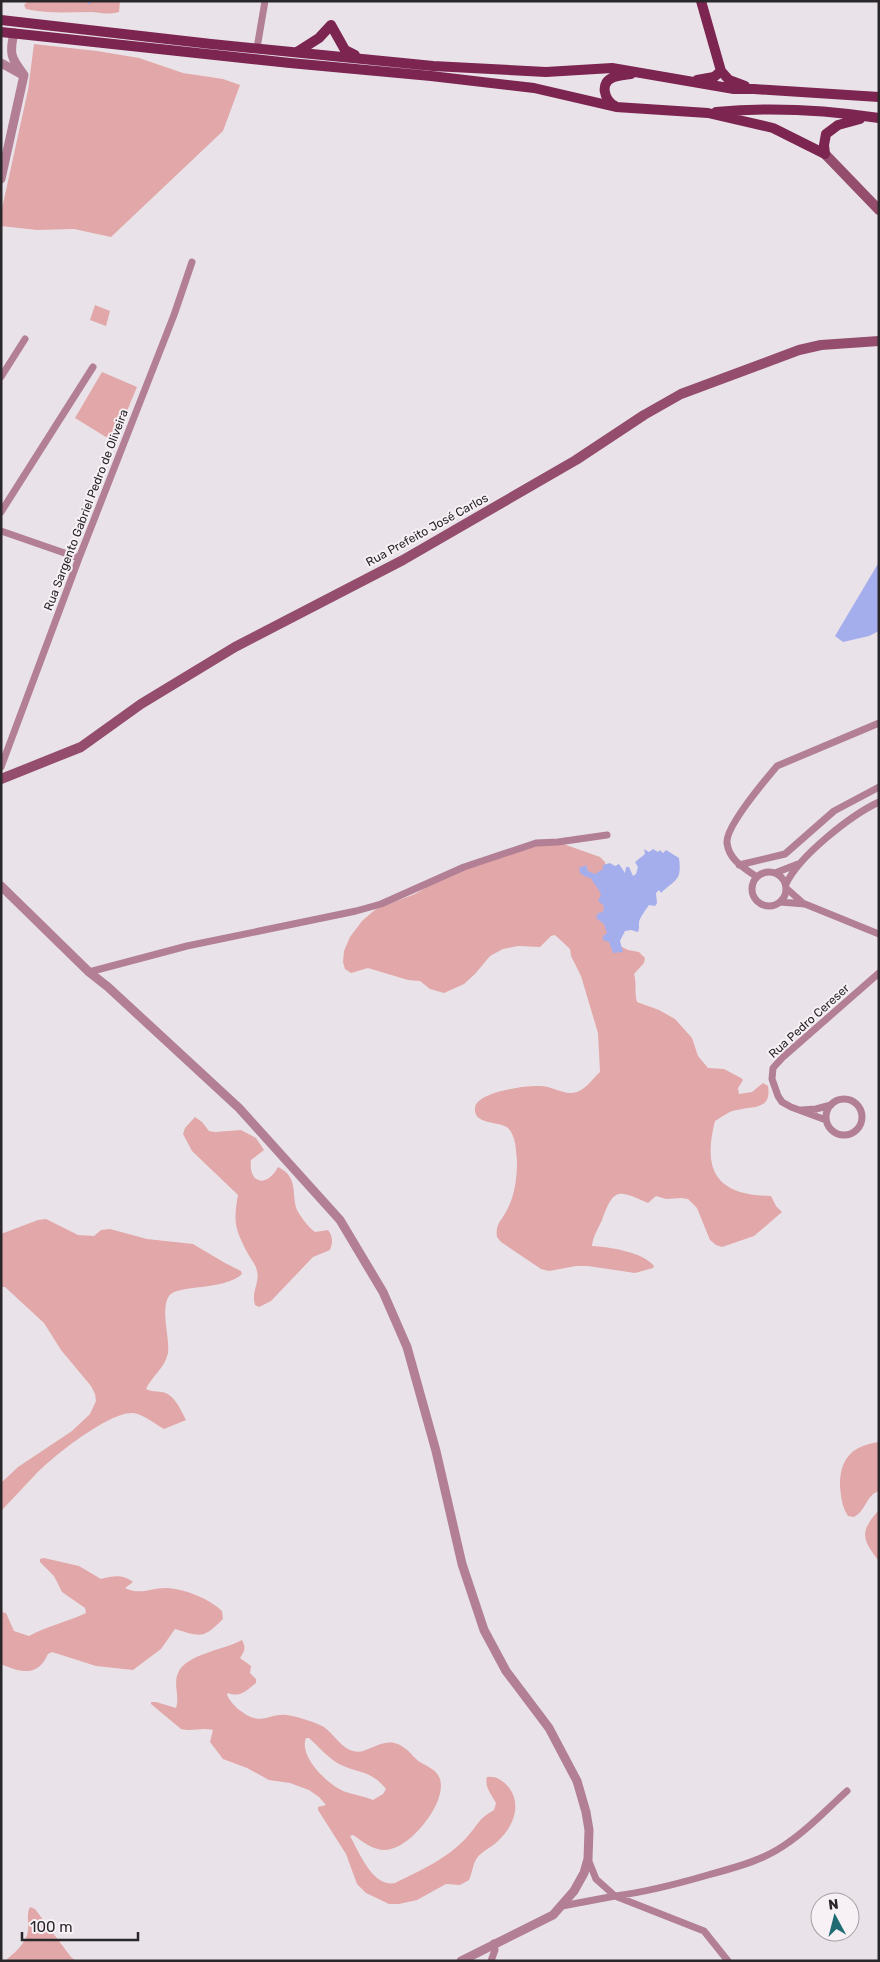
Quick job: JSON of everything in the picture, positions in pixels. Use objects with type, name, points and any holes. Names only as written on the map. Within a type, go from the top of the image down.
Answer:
[{"type":"main road","points":[[701,1],[721,71],[729,80],[754,88]]},
{"type":"main road","points":[[1,20],[474,69],[546,72],[612,68],[692,80],[720,87],[879,97]]},
{"type":"main road","points":[[297,52],[320,38],[331,25],[345,50],[359,57]]},
{"type":"main road","points":[[1,32],[534,88],[616,107],[708,113],[740,110],[804,110],[876,117]]},
{"type":"main road","points":[[692,80],[714,77],[721,71]]},
{"type":"main road","points":[[616,107],[608,100],[605,94],[604,87],[607,81],[614,77],[637,73]]},
{"type":"main road","points":[[708,113],[773,128],[825,154],[879,210]]},
{"type":"main road","points":[[825,154],[824,139],[831,130],[852,120],[876,117]]},
{"type":"main road","name":"Rua Prefeito José Carlos","points":[[1,778],[81,747],[141,704],[235,647],[402,560],[576,460],[644,415],[681,394],[800,350],[821,345],[879,341]]},
{"type":"street","points":[[257,48],[265,1]]},
{"type":"street","points":[[14,33],[10,53],[24,75]]},
{"type":"street","points":[[2,64],[14,62]]},
{"type":"street","points":[[2,64],[24,75]]},
{"type":"street","points":[[1,179],[4,151],[24,75]]},
{"type":"street","name":"Rua Sargento Gabriel Pedro de Oliveira","points":[[1,767],[79,558],[174,315],[192,262]]},
{"type":"street","points":[[1,377],[25,339]]},
{"type":"street","points":[[1,512],[93,367]]},
{"type":"street","points":[[1,531],[79,558]]},
{"type":"street","points":[[756,876],[739,865],[730,854],[727,836],[738,816],[766,779],[777,766],[879,722]]},
{"type":"street","points":[[739,865],[785,854],[834,811],[879,787]]},
{"type":"street","points":[[780,902],[786,893],[786,886],[800,863],[850,820],[879,802]]},
{"type":"street","points":[[89,972],[187,946],[381,904],[464,867],[536,843],[607,835]]},
{"type":"street","points":[[775,873],[800,863]]},
{"type":"street","points":[[805,904],[786,886],[780,875],[765,872],[756,876],[752,888],[755,899],[764,905],[769,906],[780,902],[805,904],[879,934]]},
{"type":"street","points":[[1,886],[89,972],[108,987],[240,1108],[340,1220],[383,1292],[407,1347],[436,1451],[462,1564],[484,1630],[506,1671],[549,1728],[576,1781],[586,1812],[589,1830],[588,1859],[584,1873],[574,1891],[562,1906],[553,1915],[461,1961]]},
{"type":"street","name":"Rua Pedro Cereser","points":[[826,1120],[782,1102],[772,1079],[774,1068],[783,1057],[879,973]]},
{"type":"street","points":[[801,1110],[816,1109],[831,1105],[839,1100],[853,1102],[859,1108],[861,1122],[852,1133],[842,1135],[830,1128],[826,1120],[827,1112],[831,1105]]},
{"type":"street","points":[[562,1906],[682,1883],[752,1862],[790,1842],[846,1791]]},
{"type":"street","points":[[588,1859],[596,1879],[615,1896],[704,1931],[728,1961]]},
{"type":"street","points":[[491,1961],[495,1950],[494,1943]]},
{"type":"shaded area","points":[[28,1],[120,1],[119,12],[108,14],[34,11],[26,9],[24,5]]},
{"type":"shaded area","points":[[34,44],[139,58],[183,73],[223,79],[240,85],[223,131],[111,237],[74,229],[37,230],[1,226],[1,213],[28,90]]},
{"type":"shaded area","points":[[95,305],[110,311],[106,326],[90,320]]},
{"type":"shaded area","points":[[102,372],[137,387],[114,442],[75,418]]},
{"type":"shaded area","points":[[552,840],[600,857],[605,862],[616,944],[628,950],[639,952],[645,958],[644,963],[634,974],[637,1002],[659,1010],[675,1019],[692,1038],[698,1056],[708,1068],[724,1069],[741,1078],[743,1080],[738,1088],[739,1094],[752,1092],[763,1083],[768,1086],[767,1099],[760,1106],[731,1112],[715,1121],[711,1139],[713,1167],[718,1177],[726,1185],[738,1191],[753,1195],[771,1196],[776,1206],[782,1212],[754,1236],[722,1247],[710,1240],[697,1208],[688,1199],[666,1199],[656,1196],[648,1203],[630,1196],[618,1194],[610,1202],[592,1246],[616,1249],[634,1254],[649,1261],[654,1266],[653,1268],[635,1273],[588,1266],[576,1266],[549,1271],[541,1269],[501,1242],[497,1237],[498,1225],[510,1204],[515,1186],[517,1161],[515,1144],[513,1135],[508,1128],[482,1120],[475,1113],[475,1108],[478,1102],[484,1098],[514,1088],[540,1086],[568,1093],[577,1092],[600,1072],[598,1033],[581,976],[571,956],[570,949],[555,935],[551,936],[540,947],[518,946],[503,949],[490,956],[464,984],[444,993],[430,989],[420,981],[408,980],[368,968],[351,973],[345,969],[343,962],[344,951],[350,937],[362,921],[376,909],[415,894],[447,875]]},
{"type":"shaded area","points":[[195,1117],[209,1131],[241,1130],[256,1138],[264,1150],[251,1160],[252,1174],[255,1178],[264,1180],[269,1178],[278,1167],[285,1171],[292,1181],[295,1204],[303,1219],[315,1232],[328,1230],[332,1237],[330,1250],[313,1257],[271,1301],[259,1307],[255,1305],[254,1300],[258,1275],[255,1264],[248,1254],[236,1226],[238,1195],[192,1151],[183,1134],[185,1128]]},
{"type":"shaded area","points":[[46,1219],[78,1235],[94,1236],[101,1230],[110,1229],[147,1239],[193,1244],[241,1271],[242,1274],[224,1283],[174,1292],[166,1302],[165,1316],[168,1353],[161,1368],[146,1389],[166,1393],[170,1396],[177,1403],[186,1420],[164,1429],[145,1417],[133,1413],[123,1414],[110,1419],[82,1436],[55,1457],[1,1511],[1,1483],[18,1467],[72,1431],[90,1414],[96,1401],[91,1386],[61,1350],[44,1323],[5,1287],[1,1287],[1,1234],[38,1220]]},
{"type":"shaded area","points":[[879,1442],[879,1491],[871,1496],[858,1514],[854,1517],[848,1516],[841,1498],[842,1468],[849,1455],[854,1451],[869,1444]]},
{"type":"shaded area","points":[[879,1510],[879,1561],[869,1547],[865,1535],[868,1524]]},
{"type":"shaded area","points":[[44,1558],[79,1566],[101,1579],[125,1578],[133,1582],[125,1588],[130,1590],[141,1591],[168,1588],[190,1593],[216,1606],[222,1611],[223,1619],[211,1630],[201,1635],[175,1629],[161,1649],[133,1670],[96,1666],[52,1652],[34,1670],[22,1671],[8,1667],[1,1664],[1,1612],[6,1613],[14,1631],[29,1636],[86,1613],[85,1608],[62,1592],[54,1576],[40,1562],[40,1559]]},
{"type":"shaded area","points":[[242,1640],[244,1649],[240,1658],[251,1666],[250,1673],[256,1679],[256,1683],[240,1694],[228,1693],[227,1695],[238,1709],[247,1715],[260,1719],[284,1715],[308,1720],[324,1727],[341,1744],[353,1751],[359,1752],[384,1743],[398,1744],[418,1761],[434,1771],[440,1779],[441,1788],[433,1810],[418,1831],[400,1846],[380,1850],[371,1847],[353,1835],[350,1836],[362,1859],[373,1875],[380,1880],[387,1883],[395,1883],[433,1863],[459,1845],[481,1819],[494,1810],[496,1803],[487,1788],[487,1777],[497,1778],[510,1789],[515,1803],[514,1817],[511,1824],[496,1843],[477,1858],[469,1880],[460,1885],[446,1884],[417,1900],[399,1904],[389,1904],[366,1893],[357,1884],[346,1854],[318,1810],[318,1807],[326,1805],[319,1797],[309,1790],[290,1783],[269,1780],[247,1768],[223,1759],[210,1742],[213,1730],[181,1729],[151,1704],[151,1702],[156,1702],[176,1708],[177,1677],[182,1667],[189,1661],[206,1653]],"holes":[[[306,1738],[309,1738],[339,1764],[375,1778],[386,1789],[383,1794],[373,1800],[339,1789],[324,1778],[307,1754],[305,1746]]]},
{"type":"shaded area","points":[[30,1907],[35,1909],[76,1961],[5,1961],[19,1948],[27,1936]]},
{"type":"water","points":[[879,562],[879,631],[869,636],[843,642],[835,636]]},
{"type":"water","points":[[644,849],[649,852],[653,849],[658,852],[660,850],[663,853],[666,850],[679,858],[679,875],[661,893],[659,890],[656,893],[657,903],[655,906],[649,905],[644,912],[639,921],[638,932],[625,931],[620,941],[623,952],[613,953],[609,942],[603,940],[603,936],[607,933],[604,924],[596,918],[598,913],[603,912],[604,906],[598,901],[601,895],[591,878],[580,873],[579,868],[586,865],[588,871],[595,874],[603,869],[603,865],[610,863],[615,866],[619,864],[625,873],[626,867],[629,867],[633,876],[636,874],[638,867],[635,862],[645,854]]}]
